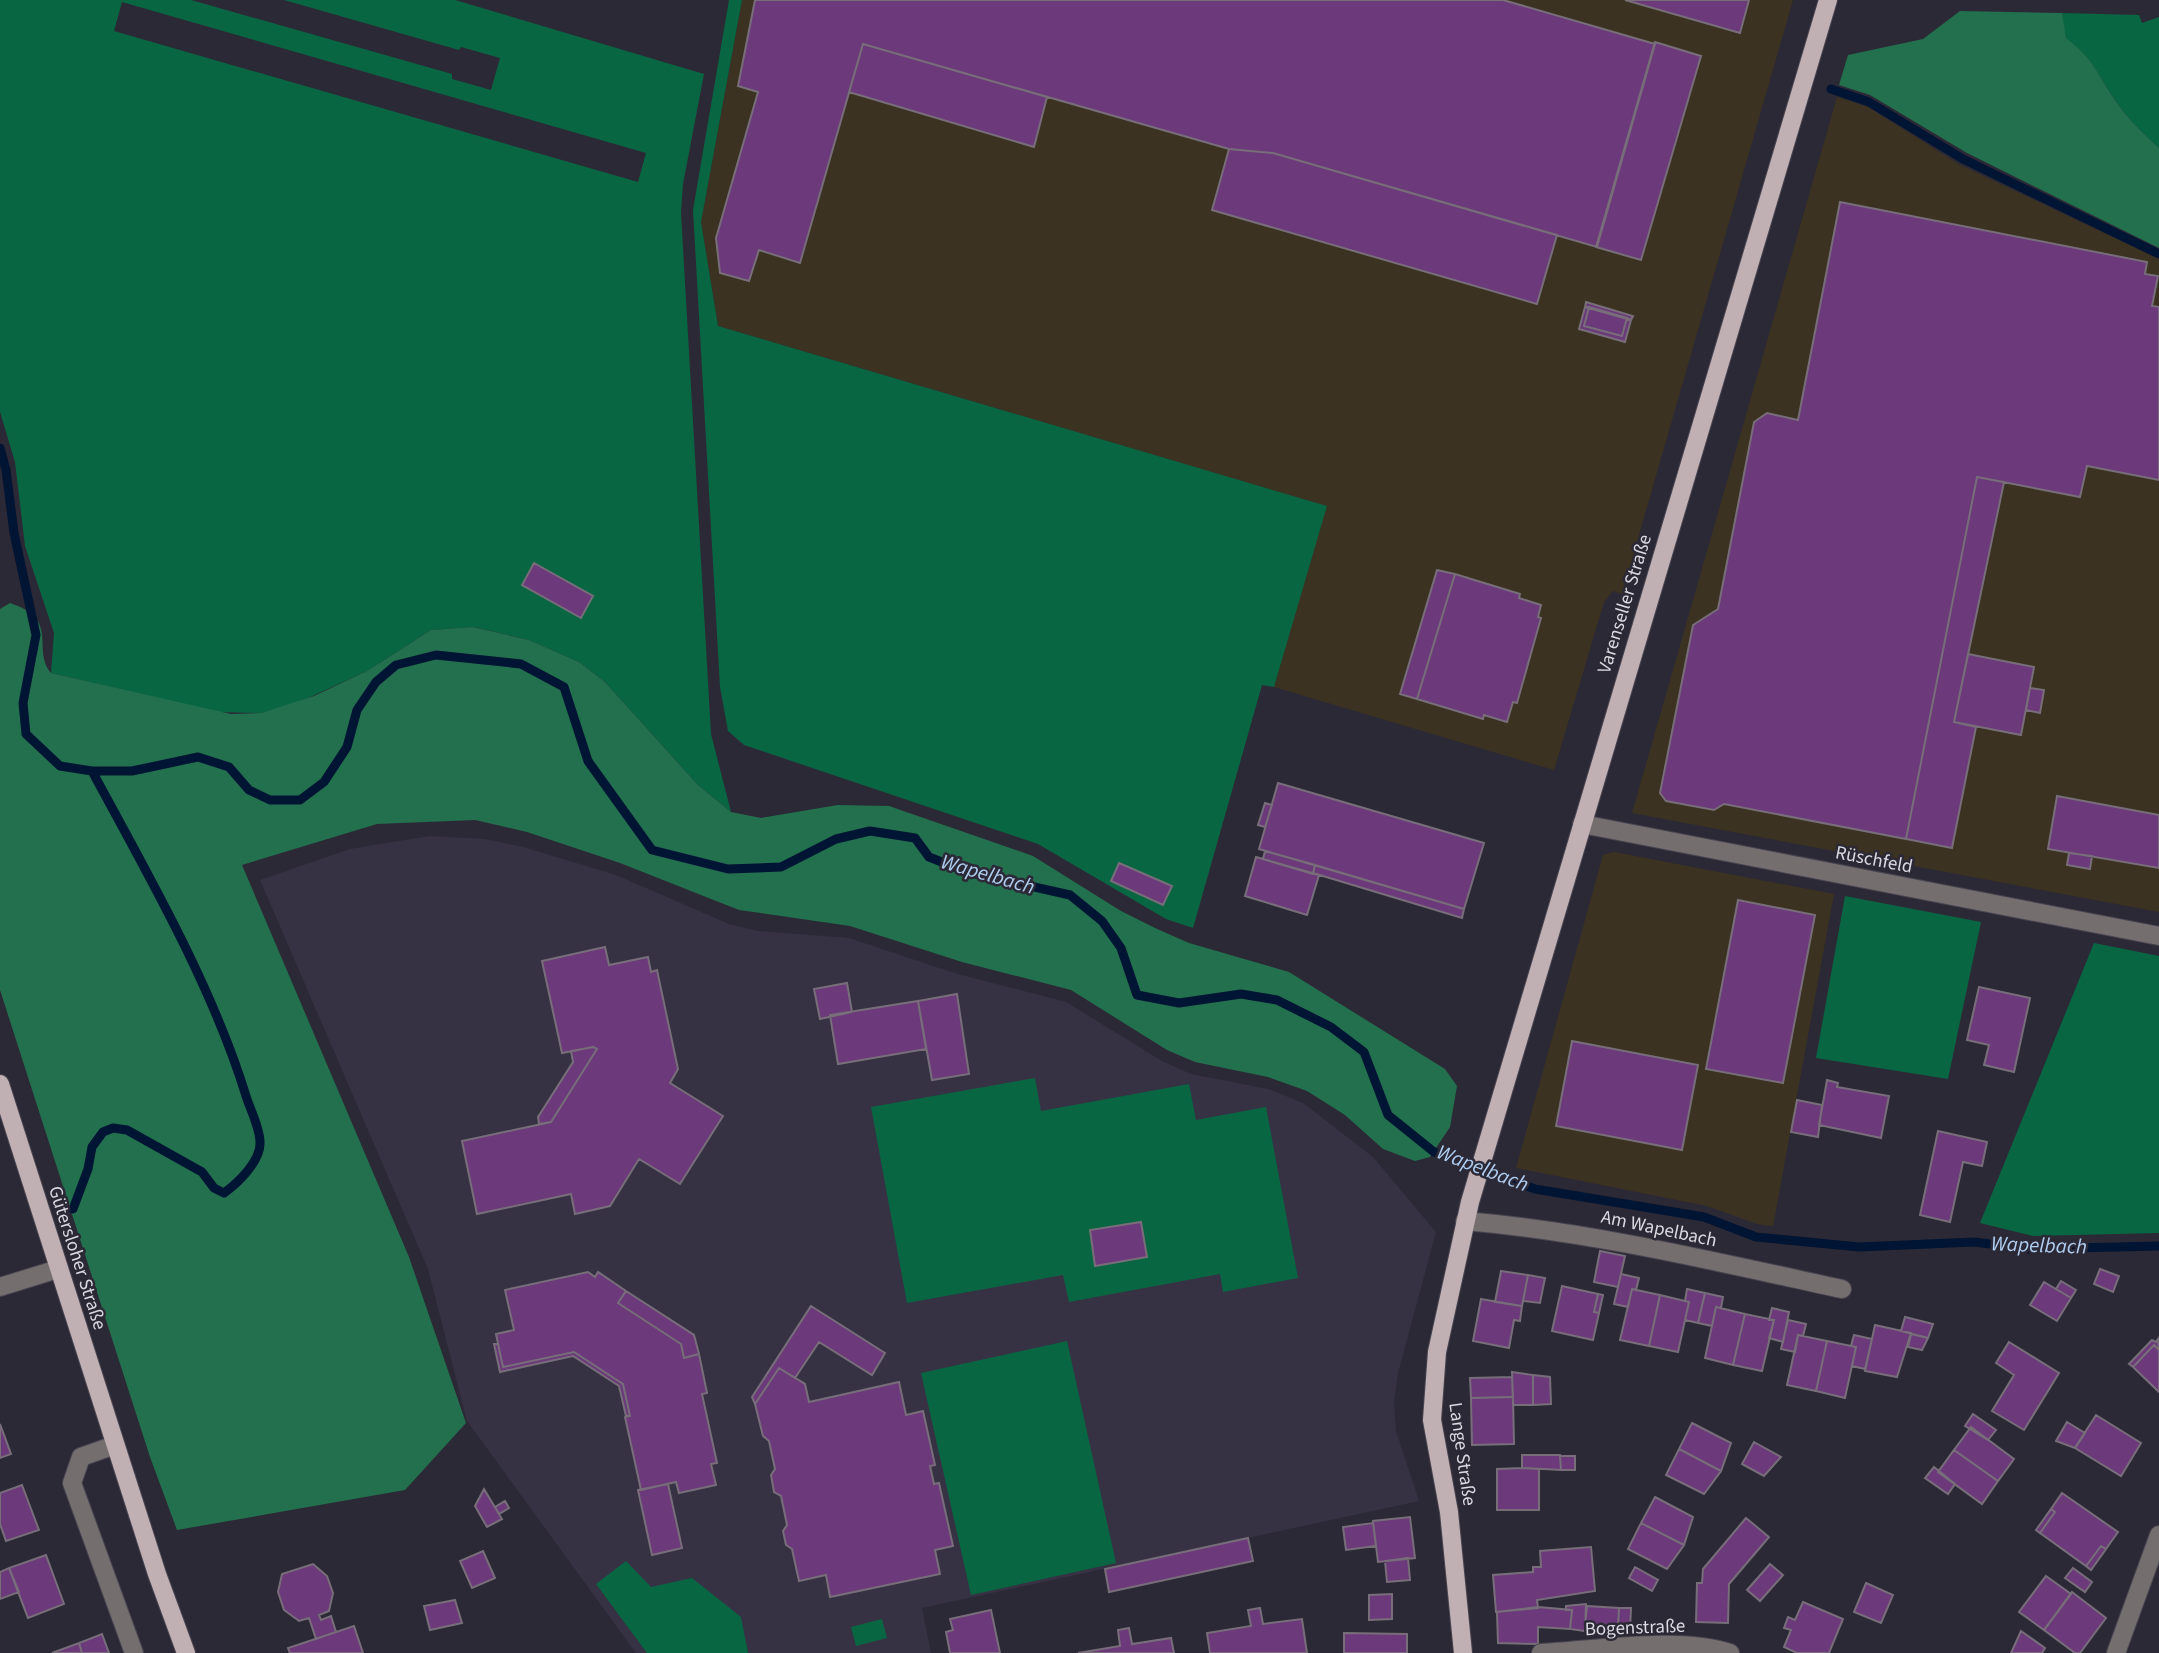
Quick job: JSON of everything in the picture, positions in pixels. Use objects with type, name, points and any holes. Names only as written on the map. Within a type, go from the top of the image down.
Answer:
[{"type":"main road","name":"Varenseller Straße","points":[[1465,1221],[1828,0]]},
{"type":"main road","name":"Gütersloher Straße","points":[[0,1084],[114,1445],[186,1653]]},
{"type":"main road","name":"Lange Straße","points":[[1463,1653],[1448,1512],[1432,1420],[1437,1352],[1465,1221]]},
{"type":"street","name":"Rüschfeld","points":[[1582,824],[2159,936]]},
{"type":"street","name":"Am Wapelbach","points":[[1465,1221],[1545,1228],[1842,1289]]},
{"type":"street","points":[[0,1287],[58,1269]]},
{"type":"street","points":[[114,1445],[81,1457],[72,1483],[134,1653]]},
{"type":"street","points":[[2116,1653],[2159,1535]]},
{"type":"street","name":"Bogenstraße","points":[[1541,1653],[1676,1646],[1714,1647],[1730,1653]]},
{"type":"shaded area","points":[[742,0],[1793,0],[1622,594],[1613,591],[1604,602],[1554,770],[1274,687],[1326,506],[718,326],[701,222]]},
{"type":"shaded area","points":[[1837,97],[1868,107],[1960,165],[2159,259],[2159,912],[1632,813]]},
{"type":"shaded area","points":[[430,836],[485,839],[523,847],[616,875],[729,924],[758,931],[849,938],[954,973],[1066,1002],[1162,1061],[1191,1074],[1268,1089],[1303,1103],[1373,1157],[1436,1232],[1398,1373],[1394,1402],[1396,1431],[1419,1501],[922,1608],[931,1653],[636,1653],[467,1421],[428,1269],[260,880],[350,849]]},
{"type":"shaded area","points":[[1614,852],[1834,894],[1773,1226],[1757,1224],[1707,1206],[1516,1168],[1603,855]]},
{"type":"green space","points":[[0,0],[191,0],[452,74],[452,79],[491,90],[500,58],[461,47],[459,50],[284,0],[455,0],[704,74],[683,184],[681,213],[711,734],[731,812],[698,785],[605,682],[579,662],[529,640],[474,627],[431,630],[367,671],[297,703],[261,713],[217,712],[51,673],[54,633],[25,546],[15,462],[0,412]],"holes":[[[122,2],[646,153],[638,182],[114,31]]]},
{"type":"green space","points":[[729,0],[742,0],[701,222],[718,326],[1327,506],[1274,687],[1262,685],[1193,928],[1166,919],[1038,844],[744,745],[728,731],[720,687],[693,210]]},
{"type":"green space","points":[[1960,11],[2062,13],[2066,38],[2090,61],[2117,103],[2159,148],[2159,248],[1967,153],[1870,95],[1839,85],[1848,55],[1923,39]]},
{"type":"green space","points":[[2062,13],[2139,15],[2142,23],[2159,17],[2159,148],[2122,109],[2090,61],[2065,38]]},
{"type":"green space","points":[[10,603],[26,610],[40,626],[43,654],[51,673],[231,714],[261,713],[314,696],[367,671],[431,630],[473,627],[529,640],[579,662],[605,682],[698,785],[731,812],[761,818],[838,805],[889,806],[1033,856],[1121,911],[1189,943],[1289,972],[1445,1069],[1457,1086],[1450,1127],[1430,1157],[1415,1161],[1383,1149],[1345,1115],[1307,1091],[1268,1077],[1195,1062],[1167,1050],[1071,990],[962,962],[850,926],[739,910],[620,863],[527,832],[475,820],[377,824],[242,865],[409,1257],[466,1423],[405,1490],[177,1530],[150,1457],[0,990],[0,609]]},
{"type":"green space","points":[[1845,896],[1981,922],[1948,1079],[1816,1058]]},
{"type":"green space","points":[[2094,943],[2159,956],[2159,1233],[2033,1236],[1980,1223]]},
{"type":"green space","points":[[1035,1078],[1041,1111],[1189,1084],[1196,1120],[1266,1107],[1298,1278],[1223,1292],[1220,1274],[1069,1302],[1063,1275],[907,1303],[871,1107]]},
{"type":"green space","points":[[1067,1341],[1116,1563],[971,1595],[921,1373]]},
{"type":"green space","points":[[626,1561],[651,1587],[692,1578],[741,1617],[748,1653],[647,1653],[596,1584]]},
{"type":"green space","points":[[882,1619],[887,1638],[856,1646],[851,1627]]},
{"type":"building","points":[[755,0],[1503,0],[1655,44],[1597,247],[1273,153],[1229,149],[863,44],[800,263],[759,250],[749,281],[720,273],[716,238],[758,92],[738,86]]},
{"type":"building","points":[[1625,0],[1749,0],[1740,33]]},
{"type":"building","points":[[1655,42],[1701,56],[1641,260],[1596,247]]},
{"type":"building","points":[[863,44],[1047,97],[1034,147],[849,92]]},
{"type":"building","points":[[1229,149],[1273,153],[1557,235],[1537,304],[1212,210]]},
{"type":"building","points":[[1840,202],[2147,262],[2145,274],[2158,276],[2152,306],[2159,307],[2159,480],[2087,466],[2080,497],[1977,477],[1906,839],[1724,804],[1714,810],[1666,801],[1660,793],[1693,625],[1718,609],[1754,422],[1767,413],[1798,420]]},
{"type":"building","points":[[1586,302],[1633,316],[1631,320],[1585,307]]},
{"type":"building","points":[[1585,307],[1589,307],[1584,326],[1622,336],[1627,318],[1631,320],[1625,342],[1579,329]]},
{"type":"building","points":[[1589,307],[1627,318],[1622,336],[1584,326]]},
{"type":"building","points":[[1977,477],[2004,482],[1954,722],[1976,727],[1952,848],[1906,839]]},
{"type":"building","points":[[534,563],[593,596],[581,618],[522,585]]},
{"type":"building","points":[[1437,570],[1455,574],[1417,699],[1400,694]]},
{"type":"building","points":[[1455,574],[1520,594],[1519,598],[1541,605],[1538,617],[1541,618],[1517,703],[1513,702],[1507,722],[1484,715],[1483,719],[1417,699]]},
{"type":"building","points":[[1968,654],[2034,667],[2021,735],[1954,722]]},
{"type":"building","points":[[2030,688],[2044,690],[2040,713],[2026,710]]},
{"type":"building","points":[[1278,783],[1484,843],[1464,909],[1259,849]]},
{"type":"building","points":[[2057,796],[2159,815],[2159,868],[2048,849]]},
{"type":"building","points":[[1265,803],[1272,805],[1265,827],[1258,825]]},
{"type":"building","points":[[1265,851],[1315,865],[1313,874],[1263,859]]},
{"type":"building","points":[[2069,853],[2092,856],[2090,869],[2067,865]]},
{"type":"building","points":[[1256,857],[1319,875],[1307,915],[1245,896]]},
{"type":"building","points":[[1119,863],[1172,886],[1163,905],[1111,881]]},
{"type":"building","points":[[1315,865],[1464,909],[1462,918],[1313,873]]},
{"type":"building","points":[[1738,900],[1815,915],[1783,1083],[1706,1069]]},
{"type":"building","points":[[605,947],[609,965],[648,957],[651,972],[657,970],[678,1069],[670,1083],[723,1116],[680,1184],[639,1159],[610,1206],[575,1214],[571,1194],[477,1214],[462,1141],[551,1122],[597,1049],[593,1047],[562,1053],[542,961]]},
{"type":"building","points":[[847,983],[852,1012],[820,1019],[814,989]]},
{"type":"building","points":[[1979,987],[2030,998],[2014,1072],[1984,1065],[1989,1045],[1967,1040]]},
{"type":"building","points":[[957,994],[969,1074],[932,1080],[918,1001]]},
{"type":"building","points":[[918,1001],[926,1049],[838,1064],[830,1015]]},
{"type":"building","points":[[1572,1041],[1698,1065],[1682,1150],[1556,1126]]},
{"type":"building","points":[[593,1047],[597,1049],[551,1122],[539,1124],[538,1117],[573,1062],[571,1051]]},
{"type":"building","points":[[1827,1080],[1838,1083],[1837,1087],[1889,1096],[1881,1138],[1819,1125]]},
{"type":"building","points":[[1797,1100],[1822,1105],[1818,1137],[1791,1132]]},
{"type":"building","points":[[1938,1131],[1987,1142],[1982,1166],[1963,1162],[1950,1222],[1920,1215]]},
{"type":"building","points":[[1141,1222],[1147,1257],[1095,1266],[1090,1230]]},
{"type":"building","points":[[1600,1251],[1625,1256],[1618,1287],[1594,1282]]},
{"type":"building","points":[[2100,1269],[2119,1276],[2113,1292],[2094,1284]]},
{"type":"building","points":[[1501,1271],[1528,1275],[1522,1306],[1495,1302]]},
{"type":"building","points":[[588,1272],[595,1277],[598,1272],[626,1291],[618,1303],[681,1344],[684,1358],[699,1354],[707,1393],[702,1394],[717,1463],[711,1464],[716,1485],[679,1493],[676,1482],[641,1490],[625,1417],[630,1416],[623,1384],[574,1352],[503,1367],[496,1334],[514,1330],[505,1290]]},
{"type":"building","points":[[1621,1274],[1639,1278],[1636,1290],[1632,1289],[1628,1307],[1614,1304]]},
{"type":"building","points":[[1528,1275],[1545,1278],[1540,1303],[1523,1301]]},
{"type":"building","points":[[2061,1281],[2076,1290],[2071,1298],[2056,1289]]},
{"type":"building","points":[[2044,1282],[2071,1298],[2057,1321],[2030,1305]]},
{"type":"building","points":[[1562,1286],[1598,1294],[1594,1312],[1599,1313],[1593,1340],[1552,1331]]},
{"type":"building","points":[[1632,1289],[1660,1295],[1649,1346],[1620,1340]]},
{"type":"building","points":[[1687,1289],[1705,1293],[1698,1323],[1685,1320],[1689,1302],[1685,1301]]},
{"type":"building","points":[[626,1291],[694,1335],[699,1354],[684,1358],[681,1344],[618,1303]]},
{"type":"building","points":[[1705,1293],[1723,1297],[1721,1308],[1716,1307],[1712,1326],[1698,1323]]},
{"type":"building","points":[[1598,1294],[1603,1295],[1599,1313],[1594,1312]]},
{"type":"building","points":[[1660,1295],[1689,1302],[1678,1352],[1649,1346]]},
{"type":"building","points":[[1481,1299],[1522,1306],[1520,1321],[1514,1320],[1509,1348],[1473,1341]]},
{"type":"building","points":[[811,1306],[885,1353],[872,1375],[819,1342],[795,1378],[779,1368],[755,1404],[752,1397]]},
{"type":"building","points":[[1716,1307],[1745,1314],[1733,1365],[1705,1358]]},
{"type":"building","points":[[1772,1308],[1789,1312],[1783,1342],[1769,1338],[1774,1320],[1769,1320]]},
{"type":"building","points":[[1745,1314],[1774,1320],[1762,1371],[1733,1365]]},
{"type":"building","points":[[1905,1317],[1933,1324],[1928,1338],[1901,1331]]},
{"type":"building","points":[[1788,1320],[1806,1324],[1803,1336],[1798,1335],[1795,1352],[1781,1349]]},
{"type":"building","points":[[1875,1325],[1911,1333],[1897,1377],[1865,1371]]},
{"type":"building","points":[[1911,1334],[1928,1338],[1922,1350],[1908,1347]]},
{"type":"building","points":[[1798,1335],[1827,1341],[1816,1391],[1787,1385]]},
{"type":"building","points":[[1854,1335],[1872,1339],[1865,1369],[1852,1366],[1856,1347],[1851,1346]]},
{"type":"building","points":[[2158,1339],[2159,1350],[2154,1345],[2133,1367],[2129,1364],[2152,1340],[2156,1342]]},
{"type":"building","points":[[1827,1341],[1856,1347],[1845,1398],[1816,1391]]},
{"type":"building","points":[[2009,1342],[2059,1373],[2024,1430],[1992,1411],[2014,1375],[1996,1363]]},
{"type":"building","points":[[494,1344],[498,1344],[503,1367],[574,1352],[623,1384],[630,1416],[626,1416],[619,1386],[573,1356],[500,1372]]},
{"type":"building","points":[[2154,1345],[2159,1350],[2159,1392],[2133,1367]]},
{"type":"building","points":[[779,1368],[805,1384],[809,1402],[899,1382],[906,1415],[923,1411],[935,1465],[930,1466],[934,1484],[939,1483],[953,1546],[935,1550],[940,1574],[830,1597],[826,1575],[799,1581],[792,1549],[786,1545],[783,1531],[787,1525],[781,1496],[774,1492],[771,1475],[775,1469],[769,1441],[763,1436],[755,1404]]},
{"type":"building","points":[[1512,1372],[1533,1375],[1533,1405],[1513,1405]]},
{"type":"building","points":[[1533,1375],[1550,1377],[1551,1404],[1533,1405]]},
{"type":"building","points":[[1512,1377],[1513,1397],[1471,1398],[1470,1378]]},
{"type":"building","points":[[1513,1397],[1514,1444],[1472,1445],[1471,1398]]},
{"type":"building","points":[[1973,1414],[1996,1430],[1988,1440],[1965,1426]]},
{"type":"building","points":[[2096,1415],[2141,1443],[2121,1476],[2075,1448]]},
{"type":"building","points":[[2067,1422],[2085,1433],[2075,1448],[2056,1441]]},
{"type":"building","points":[[1692,1423],[1731,1443],[1721,1471],[1679,1449]]},
{"type":"building","points":[[0,1424],[11,1454],[0,1458]]},
{"type":"building","points":[[1971,1427],[2014,1459],[1998,1481],[1954,1450]]},
{"type":"building","points":[[1754,1442],[1781,1457],[1764,1476],[1742,1464]]},
{"type":"building","points":[[1679,1449],[1721,1471],[1704,1494],[1666,1475]]},
{"type":"building","points":[[1954,1450],[1998,1481],[1982,1504],[1938,1472]]},
{"type":"building","points":[[1522,1455],[1560,1455],[1561,1470],[1522,1468]]},
{"type":"building","points":[[1560,1456],[1575,1456],[1575,1470],[1561,1470]]},
{"type":"building","points":[[1934,1467],[1955,1484],[1948,1494],[1925,1478]]},
{"type":"building","points":[[1497,1469],[1539,1469],[1539,1510],[1497,1510]]},
{"type":"building","points":[[668,1484],[682,1548],[652,1555],[638,1490]]},
{"type":"building","points":[[22,1485],[39,1530],[6,1541],[0,1524],[0,1493]]},
{"type":"building","points":[[484,1489],[502,1519],[487,1527],[475,1506]]},
{"type":"building","points":[[2062,1493],[2118,1532],[2106,1549],[2101,1546],[2086,1566],[2040,1533],[2055,1512],[2051,1509]]},
{"type":"building","points":[[1655,1497],[1693,1517],[1684,1545],[1641,1523]]},
{"type":"building","points":[[505,1501],[509,1508],[499,1514],[495,1507]]},
{"type":"building","points":[[2051,1509],[2055,1512],[2040,1533],[2036,1530]]},
{"type":"building","points":[[1410,1517],[1415,1558],[1378,1562],[1373,1521]]},
{"type":"building","points":[[1746,1518],[1769,1537],[1729,1584],[1728,1623],[1696,1622],[1697,1583],[1702,1583],[1703,1569]]},
{"type":"building","points":[[1373,1523],[1376,1546],[1346,1550],[1343,1527]]},
{"type":"building","points":[[1641,1523],[1684,1545],[1667,1569],[1628,1549]]},
{"type":"building","points":[[1248,1538],[1253,1561],[1109,1592],[1105,1569]]},
{"type":"building","points":[[2101,1546],[2106,1549],[2091,1570],[2086,1566]]},
{"type":"building","points":[[1591,1547],[1595,1591],[1537,1600],[1538,1608],[1496,1612],[1493,1575],[1533,1572],[1533,1567],[1541,1567],[1540,1551]]},
{"type":"building","points":[[483,1551],[495,1578],[472,1588],[460,1561]]},
{"type":"building","points":[[46,1555],[64,1604],[28,1618],[9,1568]]},
{"type":"building","points":[[1408,1558],[1410,1580],[1387,1582],[1385,1561]]},
{"type":"building","points":[[313,1564],[327,1576],[333,1593],[329,1611],[319,1615],[321,1620],[331,1616],[336,1632],[316,1639],[309,1618],[299,1621],[284,1610],[278,1592],[282,1574]]},
{"type":"building","points":[[1770,1564],[1783,1575],[1760,1601],[1747,1590]]},
{"type":"building","points":[[1635,1567],[1658,1580],[1652,1591],[1629,1578]]},
{"type":"building","points":[[9,1568],[19,1592],[0,1599],[0,1572]]},
{"type":"building","points":[[2073,1568],[2092,1582],[2085,1592],[2065,1578]]},
{"type":"building","points":[[2046,1576],[2071,1594],[2044,1630],[2019,1612]]},
{"type":"building","points":[[1866,1583],[1893,1595],[1881,1623],[1854,1612]]},
{"type":"building","points":[[2072,1592],[2106,1618],[2080,1653],[2075,1653],[2044,1630]]},
{"type":"building","points":[[1392,1594],[1392,1619],[1369,1620],[1369,1595]]},
{"type":"building","points":[[455,1600],[462,1623],[430,1630],[424,1606]]},
{"type":"building","points":[[1803,1602],[1843,1619],[1829,1653],[1797,1653],[1784,1647],[1791,1630],[1784,1628],[1788,1617],[1795,1620]]},
{"type":"building","points":[[1586,1604],[1585,1631],[1570,1629],[1572,1610],[1566,1610],[1566,1606]]},
{"type":"building","points":[[1587,1606],[1619,1608],[1618,1628],[1585,1626]]},
{"type":"building","points":[[1538,1607],[1572,1610],[1570,1629],[1538,1627],[1538,1644],[1498,1643],[1497,1612]]},
{"type":"building","points":[[1260,1608],[1263,1624],[1302,1619],[1307,1653],[1210,1653],[1207,1633],[1251,1626],[1248,1610]]},
{"type":"building","points":[[1619,1608],[1631,1608],[1630,1630],[1618,1629]]},
{"type":"building","points":[[991,1610],[1000,1653],[950,1653],[946,1632],[953,1630],[950,1619]]},
{"type":"building","points":[[354,1626],[363,1653],[290,1653],[288,1648]]},
{"type":"building","points":[[1129,1628],[1132,1644],[1171,1638],[1174,1653],[1078,1653],[1120,1646],[1118,1630]]},
{"type":"building","points":[[2021,1631],[2045,1648],[2042,1653],[2011,1653]]},
{"type":"building","points":[[1344,1633],[1407,1634],[1407,1653],[1344,1653]]},
{"type":"building","points":[[102,1634],[109,1653],[82,1653],[79,1643]]},
{"type":"building","points":[[79,1643],[82,1653],[52,1653]]},
{"type":"waterway","points":[[1831,89],[1869,102],[1963,159],[2159,254]]},
{"type":"waterway","name":"Wapelbach","points":[[0,448],[6,470],[14,533],[36,635],[23,703],[26,734],[60,766],[92,771],[132,771],[198,757],[229,767],[249,790],[270,800],[300,800],[324,782],[347,747],[357,710],[376,682],[396,665],[436,655],[521,664],[564,687],[588,761],[652,850],[728,869],[781,867],[836,839],[870,831],[915,838],[929,857],[967,872],[1070,895],[1102,921],[1121,948],[1137,995],[1179,1003],[1241,994],[1277,1000],[1331,1027],[1364,1052],[1388,1115],[1434,1152],[1535,1189],[1704,1217],[1756,1237],[1859,1247],[1974,1242],[2030,1249],[2159,1246]]},
{"type":"waterway","points":[[73,1209],[88,1169],[92,1147],[103,1132],[113,1128],[127,1130],[202,1172],[214,1188],[224,1193],[253,1164],[260,1142],[257,1125],[232,1054],[197,971],[92,771]]}]
